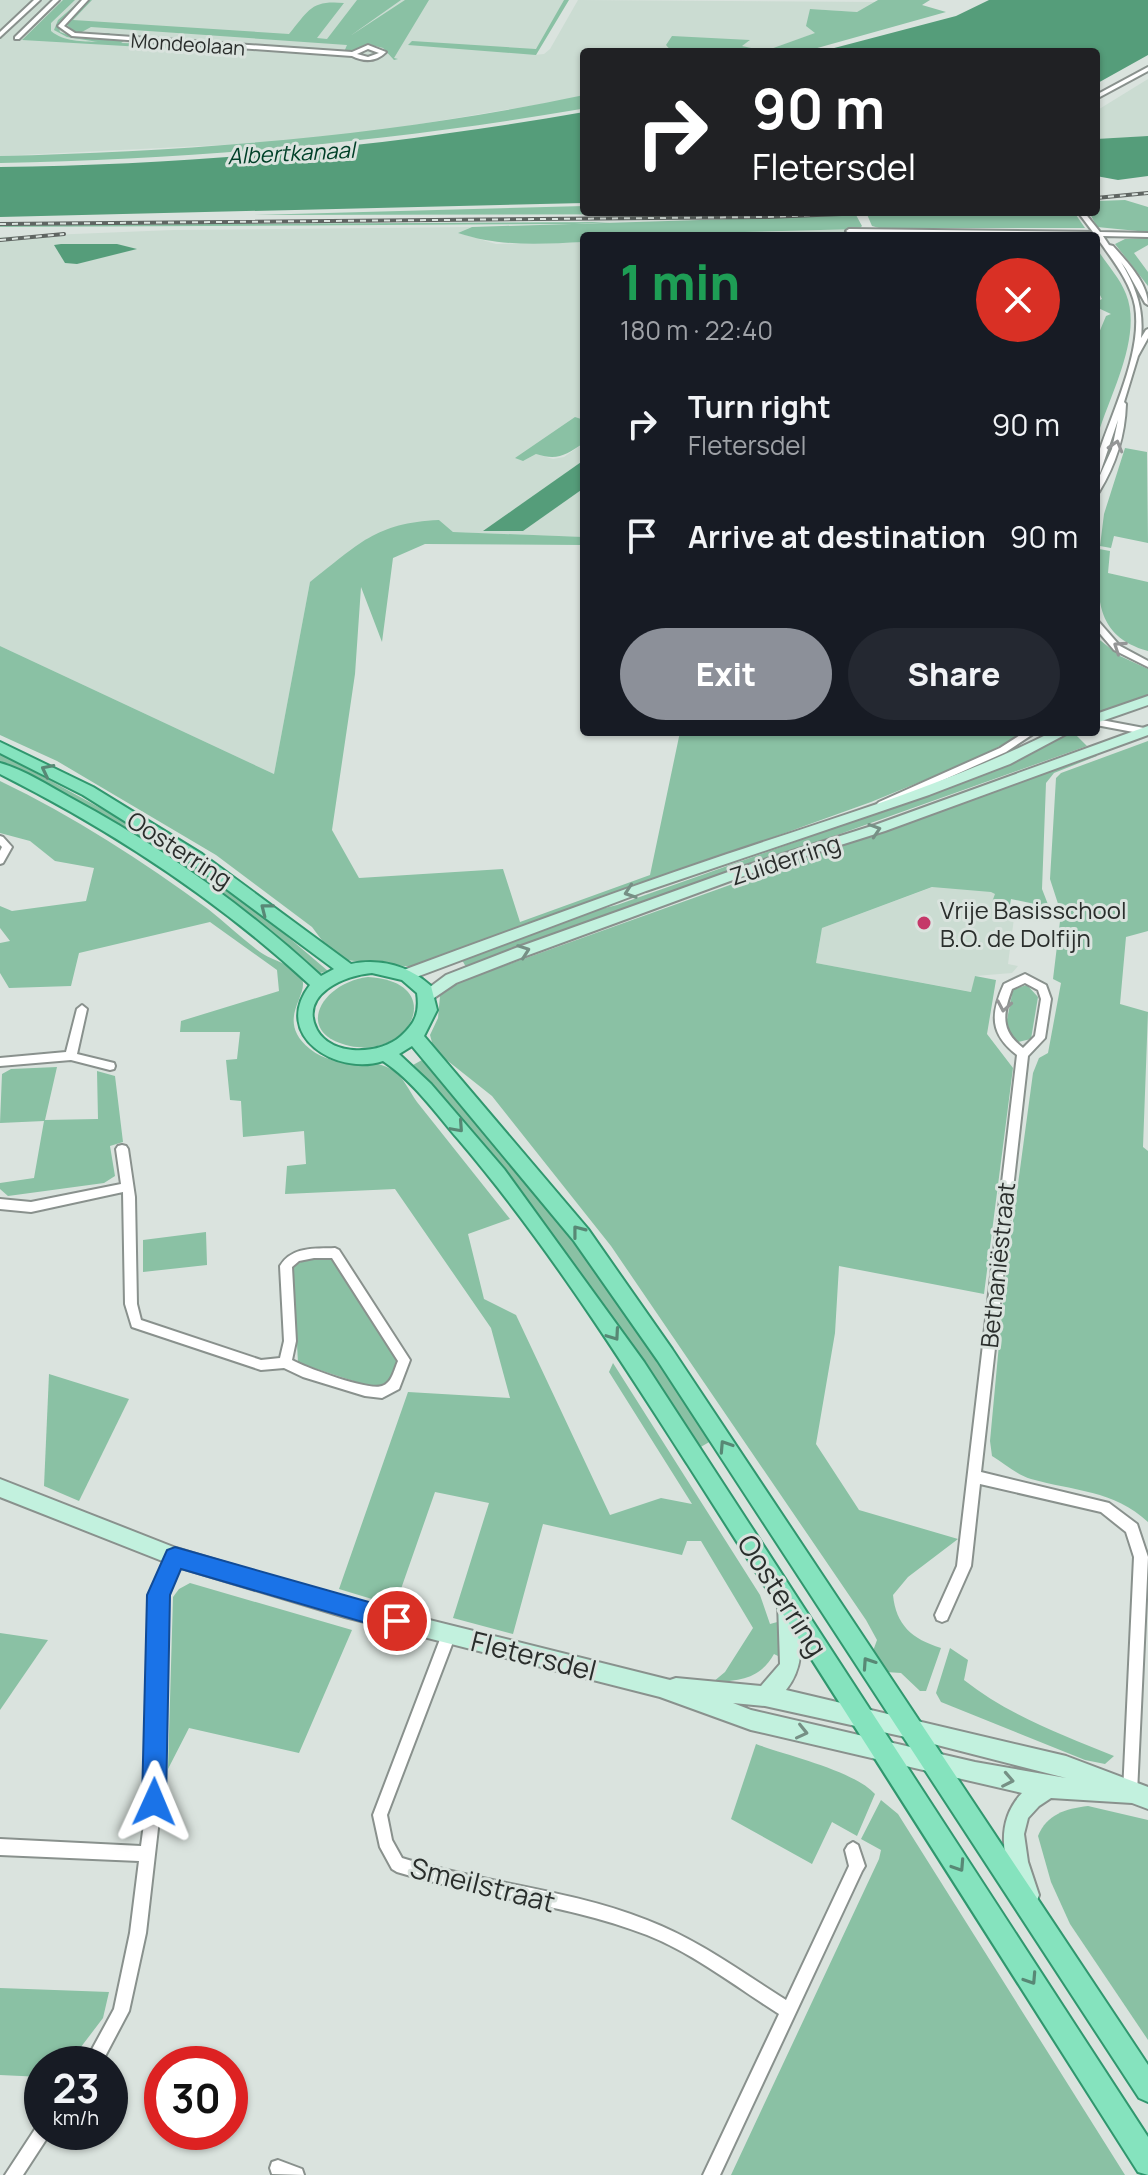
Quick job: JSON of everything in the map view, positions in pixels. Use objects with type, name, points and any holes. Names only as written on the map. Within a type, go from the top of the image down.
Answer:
[{"type":"main road","points":[[1100,719],[1148,700]]},
{"type":"main road","name":"Zuiderring","points":[[426,996],[451,979],[518,953],[747,870],[880,828],[1146,730]]},
{"type":"main road","name":"Zuiderring","points":[[406,975],[598,903],[1005,761],[1055,736]]},
{"type":"main road","name":"Oosterring","points":[[0,747],[88,791],[196,858],[347,970]]},
{"type":"main road","name":"Oosterring","points":[[0,768],[70,805],[178,871],[266,937],[320,985]]},
{"type":"main road","points":[[384,968],[406,975],[426,996],[429,1013],[415,1037],[385,1054],[345,1055],[315,1039],[307,1026],[305,1012],[320,985],[347,970],[384,968]]},
{"type":"main road","name":"Oosterring","points":[[415,1037],[581,1235],[665,1355],[1148,2089]]},
{"type":"main road","name":"Oosterring","points":[[385,1054],[404,1066],[471,1141],[552,1247],[637,1368],[1148,2162]]},
{"type":"main road","name":"Fletersdel","points":[[0,1488],[175,1557],[345,1608],[660,1687],[751,1720],[1048,1787],[1139,1796]]},
{"type":"main road","points":[[765,1696],[792,1666],[795,1652],[788,1625],[788,1602]]},
{"type":"main road","name":"Fletersdel","points":[[660,1687],[765,1696],[910,1728],[1066,1767],[1139,1796]]},
{"type":"main road","points":[[1036,1919],[1011,1838],[1012,1824],[1033,1797],[1048,1787]]},
{"type":"street","points":[[0,35],[37,0]]},
{"type":"street","points":[[17,38],[56,0]]},
{"type":"street","name":"Mondeolaan","points":[[85,0],[61,26],[69,33],[353,54]]},
{"type":"street","points":[[378,57],[382,50],[372,47],[357,49],[353,54],[393,62]]},
{"type":"street","points":[[1100,95],[1148,69]]},
{"type":"street","points":[[849,231],[1028,232]]},
{"type":"street","points":[[1100,236],[1148,235]]},
{"type":"street","points":[[1100,238],[1129,268],[1148,303],[1138,309]]},
{"type":"street","points":[[1100,240],[1138,309],[1133,362]]},
{"type":"street","points":[[1138,309],[1148,314]]},
{"type":"street","points":[[1100,462],[1133,362],[1148,331]]},
{"type":"street","points":[[1100,483],[1111,464],[1123,423],[1122,399]]},
{"type":"street","points":[[1100,629],[1117,648],[1147,663]]},
{"type":"street","points":[[1100,722],[1146,730]]},
{"type":"street","points":[[882,804],[1003,750],[1025,736]]},
{"type":"street","points":[[0,839],[7,847],[0,861]]},
{"type":"street","name":"Bethaniëstraat","points":[[942,1615],[964,1566],[1009,1149],[1023,1054],[1040,1038],[1046,999],[1042,988],[1026,973],[1008,987],[1000,1030],[1004,1041],[1023,1054]]},
{"type":"street","points":[[71,1056],[82,1009]]},
{"type":"street","points":[[0,1062],[71,1056],[110,1066]]},
{"type":"street","points":[[122,1149],[127,1187],[131,1304],[136,1323],[261,1365],[285,1363],[303,1372],[375,1393],[387,1391],[401,1377],[401,1353],[335,1253],[300,1255],[292,1258],[286,1266],[290,1341],[285,1363]]},
{"type":"street","points":[[0,1204],[31,1207],[127,1187]]},
{"type":"street","points":[[976,1477],[1104,1507],[1132,1528],[1141,1557],[1139,1796]]},
{"type":"street","points":[[102,2046],[121,2011],[138,1933],[154,1802],[158,1595],[175,1557]]},
{"type":"street","name":"Smeilstraat","points":[[449,1634],[380,1815],[385,1842],[397,1864],[441,1879],[609,1914],[649,1928],[789,2011]]},
{"type":"street","points":[[0,1847],[147,1854]]},
{"type":"street","points":[[711,2175],[857,1866],[853,1850]]},
{"type":"street","points":[[13,2175],[30,2150]]},
{"type":"street","points":[[278,2168],[296,2175]]},
{"type":"shaded area","points":[[0,0],[564,0],[534,55],[544,54],[550,49],[578,0],[879,2],[857,12],[810,9],[816,33],[774,48],[741,46],[749,41],[666,45],[669,48],[580,48],[580,96],[559,101],[366,133],[283,142],[0,156]]},
{"type":"shaded area","points":[[63,0],[75,0],[51,23],[51,31],[62,37],[98,42],[67,37],[54,30],[58,20],[81,0],[58,24],[60,32],[76,38],[184,45],[165,46],[194,50],[22,40]]},
{"type":"shaded area","points":[[92,0],[73,20],[289,34],[317,5],[344,3],[317,38],[327,39],[357,0],[401,0],[350,36],[405,0],[429,0],[394,58],[398,59],[394,60],[383,48],[375,46],[344,52],[347,45],[91,27],[80,33],[110,33],[108,36],[76,33],[67,25]]},
{"type":"shaded area","points":[[564,0],[569,0],[536,55],[408,45],[412,41],[536,49]]},
{"type":"shaded area","points":[[878,0],[930,0],[922,5],[946,12],[817,48],[773,48],[815,33],[806,26],[810,9],[857,12]]},
{"type":"shaded area","points":[[672,36],[750,40],[742,46],[751,48],[669,48],[666,45]]},
{"type":"shaded area","points":[[1148,79],[1148,136],[1100,139],[1100,109]]},
{"type":"shaded area","points":[[580,96],[580,109],[364,140],[146,158],[0,163],[0,156],[147,150],[294,139],[512,109]]},
{"type":"shaded area","points":[[1125,200],[1148,207],[1148,232],[1097,227],[1091,216],[1100,216],[1100,201]]},
{"type":"shaded area","points":[[580,206],[580,214],[253,215]]},
{"type":"shaded area","points":[[824,216],[857,216],[862,226],[859,229],[741,232],[580,232],[580,242],[536,244],[505,243],[458,233],[472,227]]},
{"type":"shaded area","points":[[868,216],[1077,216],[1085,228],[879,228],[872,226]]},
{"type":"shaded area","points":[[610,222],[575,224],[0,227],[0,225]]},
{"type":"shaded area","points":[[471,227],[459,233],[496,244],[580,242],[580,419],[575,418],[523,461],[536,454],[553,459],[564,457],[580,446],[580,537],[453,532],[439,520],[310,582],[274,774],[0,646],[0,237],[173,230]]},
{"type":"shaded area","points":[[859,229],[865,232],[689,232]]},
{"type":"shaded area","points":[[1148,238],[1148,245],[1134,253],[1148,272],[1148,286],[1115,244],[1125,239]]},
{"type":"shaded area","points":[[1100,253],[1126,294],[1131,326],[1124,361],[1100,428],[1100,330],[1106,316],[1111,314],[1100,309]]},
{"type":"shaded area","points":[[575,417],[580,419],[580,446],[572,451],[550,457],[536,454],[523,461],[515,458]]},
{"type":"shaded area","points":[[1125,448],[1147,452],[1148,543],[1114,536],[1111,548],[1100,546],[1104,514]]},
{"type":"shaded area","points":[[439,520],[453,532],[580,537],[580,545],[425,544],[393,558],[382,642],[361,587],[355,674],[332,830],[359,878],[503,869],[520,922],[650,875],[679,736],[1019,736],[976,759],[871,802],[414,967],[345,960],[327,947],[312,927],[216,855],[57,761],[0,735],[0,646],[274,774],[310,582],[369,538],[417,522]]},
{"type":"shaded area","points":[[1100,549],[1110,551],[1108,573],[1148,582],[1148,651],[1117,635],[1102,612]]},
{"type":"shaded area","points":[[1100,640],[1120,656],[1148,669],[1148,698],[1100,715]]},
{"type":"shaded area","points":[[1065,736],[1077,736],[1087,746],[466,967],[462,960],[569,917],[617,905],[995,769]]},
{"type":"shaded area","points":[[1148,741],[1148,931],[1126,937],[1120,1004],[1148,1012],[1143,1147],[1148,1151],[1148,1522],[1135,1511],[1107,1497],[1021,1475],[992,1456],[990,1441],[1005,1280],[1033,1073],[1039,1058],[1048,1053],[1061,983],[1053,979],[1061,913],[1050,879],[1056,778],[1061,773]]},
{"type":"shaded area","points":[[0,753],[153,837],[248,903],[328,971],[320,973],[206,885],[126,832],[0,761]]},
{"type":"shaded area","points":[[1096,754],[1054,773],[1046,783],[1042,889],[1049,907],[1011,899],[1010,905],[992,902],[995,894],[991,892],[932,887],[822,928],[816,963],[971,992],[975,976],[996,980],[987,1034],[1013,1068],[984,1294],[839,1266],[835,1333],[816,1444],[859,1510],[958,1539],[908,1577],[893,1595],[898,1615],[907,1629],[941,1648],[926,1691],[920,1691],[901,1673],[886,1672],[873,1651],[877,1640],[866,1620],[611,1246],[492,1096],[434,1050],[430,1035],[438,1018],[440,996],[448,986]]},
{"type":"shaded area","points":[[0,781],[81,824],[133,857],[208,909],[260,952],[297,972],[303,984],[294,1018],[295,1027],[299,1038],[310,1049],[331,1059],[381,1065],[399,1076],[510,1219],[468,1234],[484,1299],[516,1315],[610,1515],[661,1498],[692,1504],[609,1372],[613,1363],[760,1595],[770,1624],[781,1621],[786,1660],[774,1654],[755,1674],[732,1681],[713,1682],[725,1672],[753,1628],[701,1541],[687,1541],[682,1555],[543,1524],[513,1634],[453,1618],[489,1503],[435,1492],[395,1606],[339,1589],[408,1392],[510,1398],[491,1328],[395,1189],[285,1194],[287,1166],[306,1164],[304,1131],[243,1137],[241,1101],[230,1100],[226,1060],[237,1059],[240,1032],[180,1032],[181,1021],[279,991],[277,970],[210,922],[79,953],[71,986],[9,988],[0,973],[0,943],[10,941],[0,928],[0,906],[12,911],[86,901],[94,868],[55,861],[30,841],[0,833]]},
{"type":"shaded area","name":"Vrije Basisschool B.O. de Dolfijn","points":[[1014,857],[1008,916],[1014,918],[1008,964],[1018,966],[1012,973],[975,976],[972,992],[816,963],[822,928]]},
{"type":"shaded area","points":[[368,977],[392,982],[407,991],[414,1004],[412,1018],[404,1031],[390,1041],[372,1047],[350,1046],[332,1040],[322,1031],[318,1020],[326,998],[351,981]]},
{"type":"shaded area","points":[[1027,985],[1038,997],[1031,1039],[1018,1042],[1005,1030],[1013,989]]},
{"type":"shaded area","points":[[422,1060],[501,1150],[574,1244],[711,1441],[699,1448],[633,1348],[563,1251],[413,1065]]},
{"type":"shaded area","points":[[57,1067],[45,1120],[98,1119],[97,1071],[115,1076],[123,1142],[110,1146],[115,1176],[104,1183],[8,1196],[0,1189],[0,1183],[34,1178],[44,1121],[0,1123],[2,1074],[11,1069]]},
{"type":"shaded area","points":[[206,1232],[207,1265],[143,1272],[143,1240]]},
{"type":"shaded area","points":[[330,1257],[335,1260],[398,1358],[399,1364],[389,1385],[375,1388],[298,1363],[293,1267],[306,1259]]},
{"type":"shaded area","points":[[49,1374],[129,1399],[79,1501],[44,1486]]},
{"type":"shaded area","points":[[190,1583],[352,1630],[299,1753],[189,1728],[168,1769],[173,1597]]},
{"type":"shaded area","points":[[0,1633],[48,1640],[0,1710]]},
{"type":"shaded area","points":[[950,1648],[968,1660],[964,1680],[999,1704],[1114,1756],[1105,1764],[1085,1760],[941,1702],[936,1693]]},
{"type":"shaded area","points":[[756,1744],[836,1771],[865,1785],[875,1794],[857,1836],[832,1822],[812,1864],[731,1819]]},
{"type":"shaded area","points":[[881,1800],[898,1814],[1125,2175],[731,2175],[879,1859],[881,1850],[861,1839]]},
{"type":"shaded area","points":[[1088,1806],[1148,1820],[1148,2040],[1070,1924],[1051,1882],[1038,1836],[1046,1822],[1058,1814]]},
{"type":"shaded area","points":[[0,1988],[109,1992],[103,2018],[82,2046],[24,2046],[24,2076],[0,2075]]},
{"type":"water","points":[[989,0],[1148,0],[1148,55],[1100,82],[1100,48],[834,48],[956,16]]},
{"type":"water","name":"Albertkanaal","points":[[580,113],[580,203],[0,217],[0,167],[147,162],[293,152]]},
{"type":"water","points":[[1148,136],[1148,176],[1118,180],[1100,177],[1100,139]]},
{"type":"water","points":[[117,244],[137,249],[77,264],[65,263],[54,245]]},
{"type":"water","points":[[580,463],[580,491],[523,531],[483,531]]},
{"type":"railway","points":[[1100,198],[1148,193]]},
{"type":"railway","points":[[0,224],[791,216]]},
{"type":"railway","points":[[0,240],[64,234]]},
{"type":"place","name":"Vrije Basisschool B.O. de Dolfijn","points":[[924,923]]},
{"type":"route","points":[[154,1802],[158,1595],[175,1557],[397,1621]]}]
